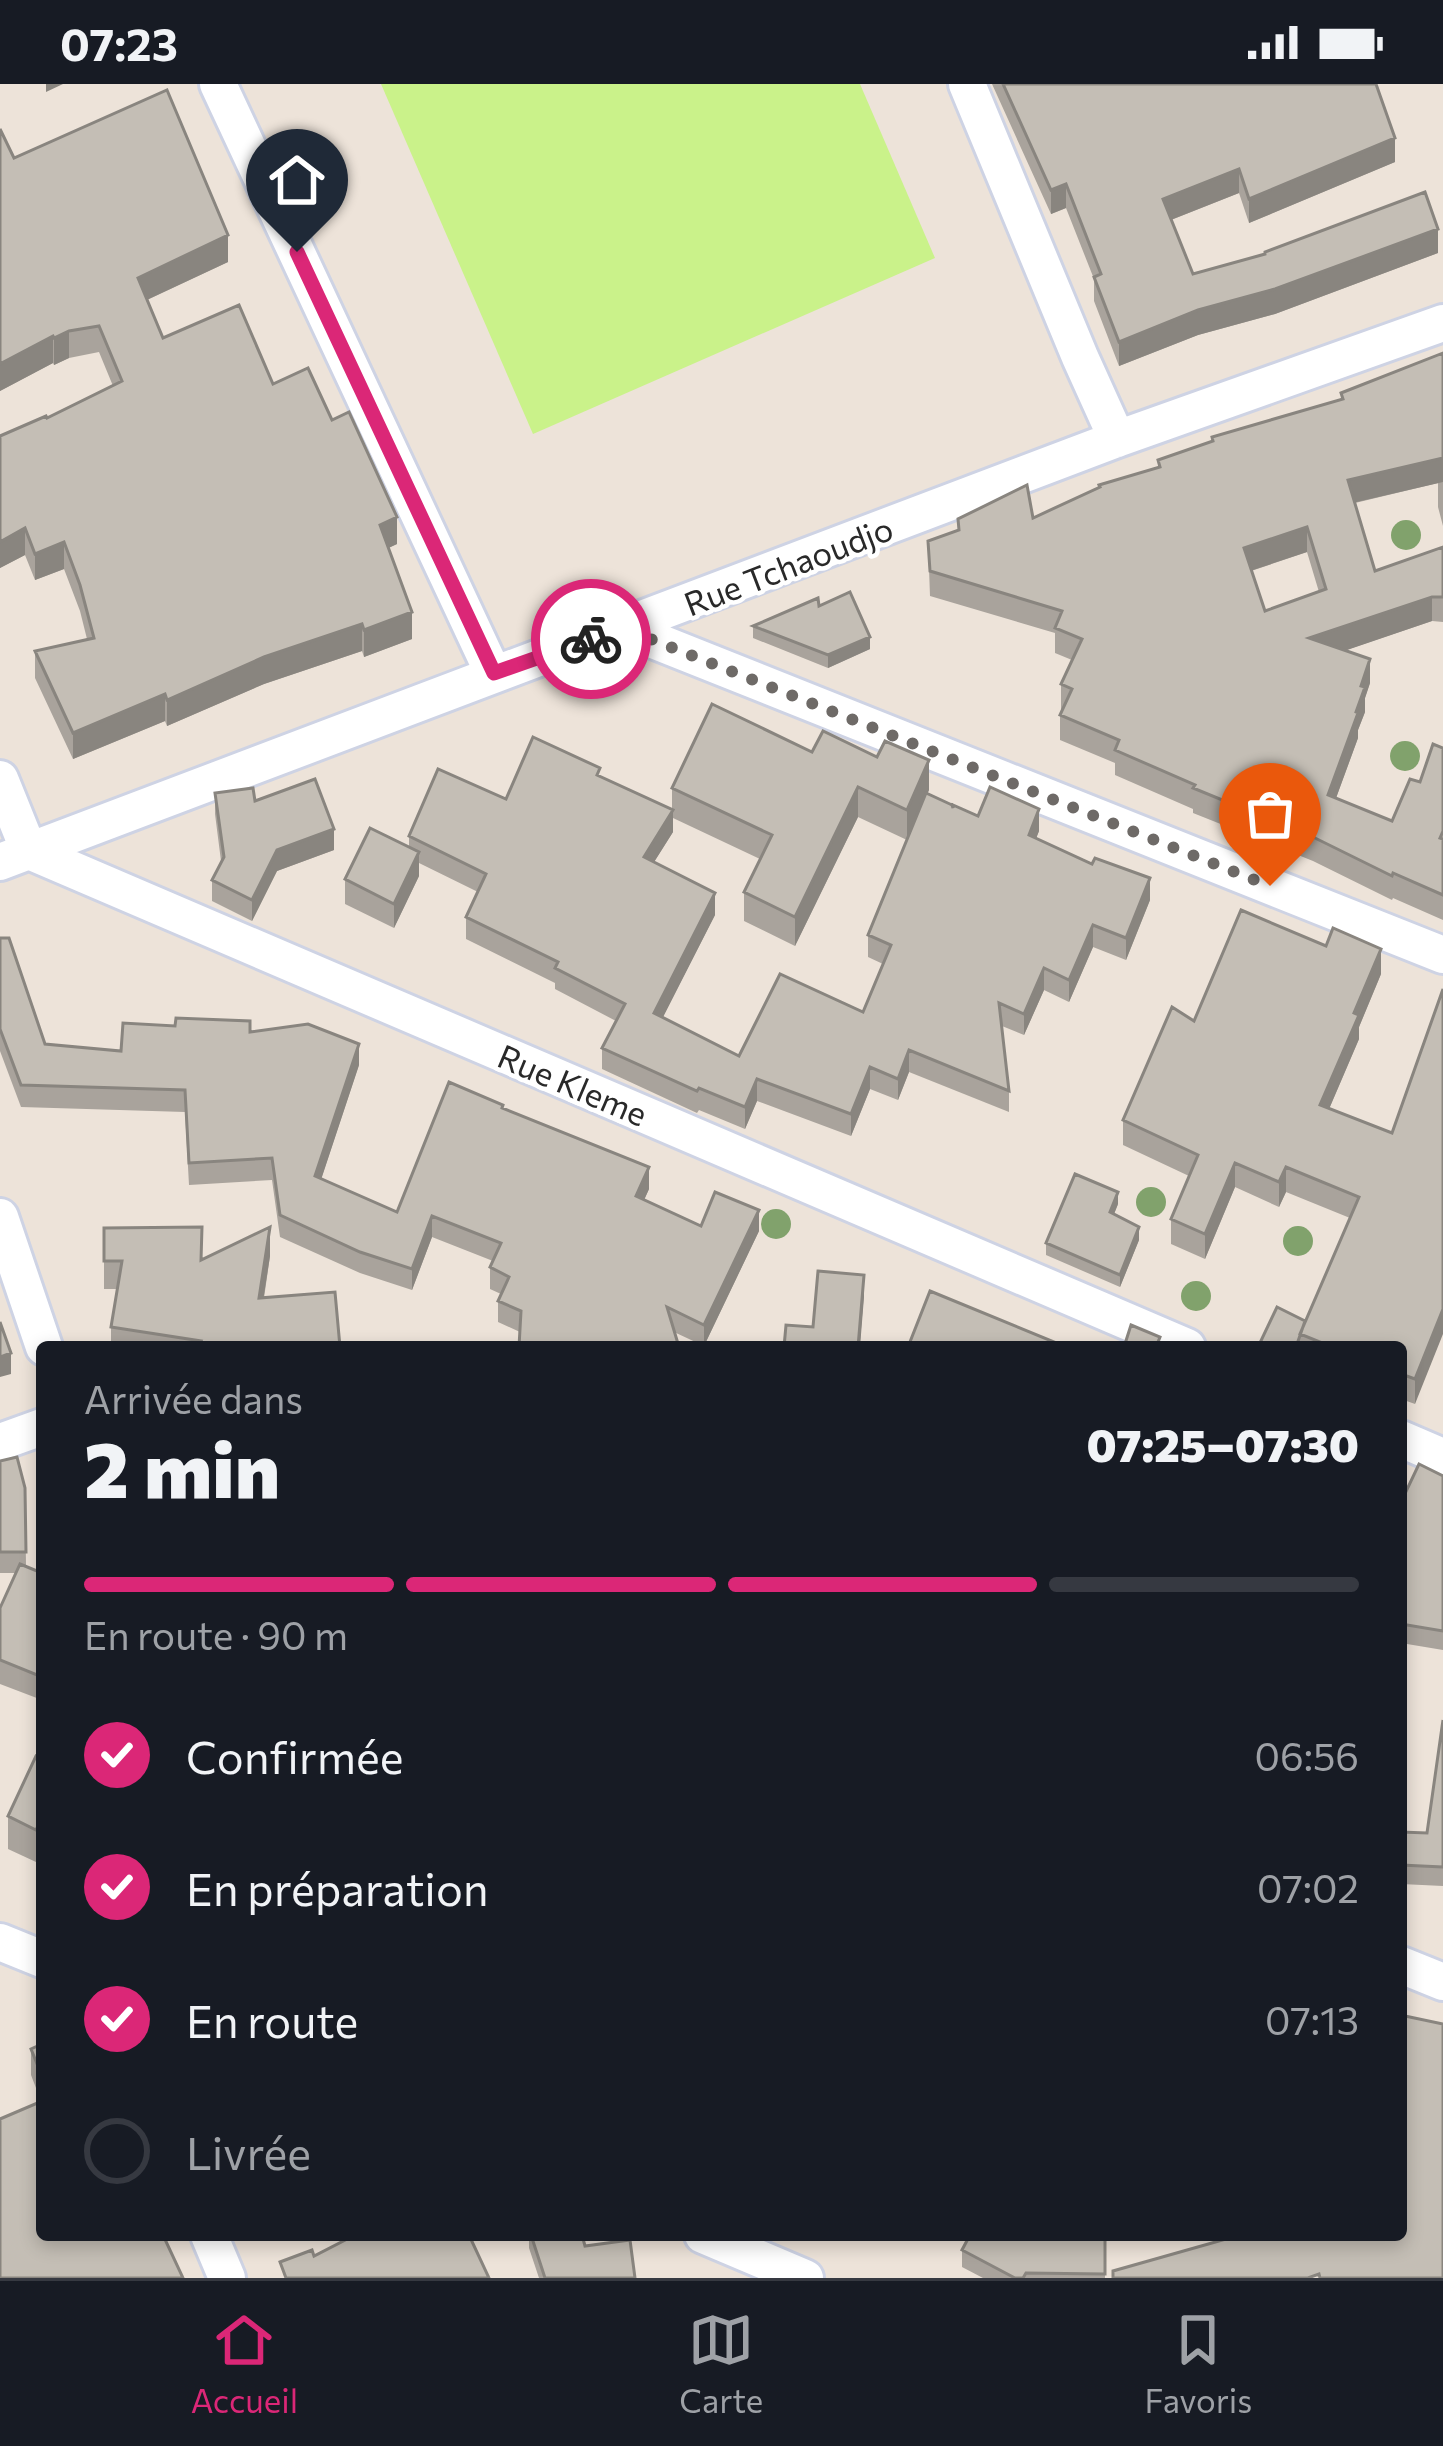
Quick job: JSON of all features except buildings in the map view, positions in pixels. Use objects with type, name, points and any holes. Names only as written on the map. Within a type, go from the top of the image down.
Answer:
[{"type":"street","points":[[218,84],[494,673]]},
{"type":"street","points":[[967,84],[1117,439]]},
{"type":"street","name":"Rue Tchaoudjo","points":[[15,857],[1117,439],[1443,323]]},
{"type":"street","points":[[623,628],[1443,955]]},
{"type":"street","points":[[0,779],[15,857]]},
{"type":"street","name":"Rue Kleme","points":[[15,857],[1173,1341]]},
{"type":"street","points":[[0,1217],[42,1341]]},
{"type":"street","points":[[0,1442],[36,1429]]},
{"type":"street","points":[[1407,1442],[1443,1457]]},
{"type":"street","points":[[0,1942],[36,1957]]},
{"type":"street","points":[[1407,1967],[1443,1982]]},
{"type":"street","points":[[211,2241],[227,2278]]},
{"type":"street","points":[[717,2241],[806,2278]]},
{"type":"green space","points":[[381,84],[860,84],[935,258],[533,434]]},
{"type":"way so far","points":[[591,639],[623,628],[1270,886]]},
{"type":"route","points":[[297,252],[494,673],[591,639]]}]
